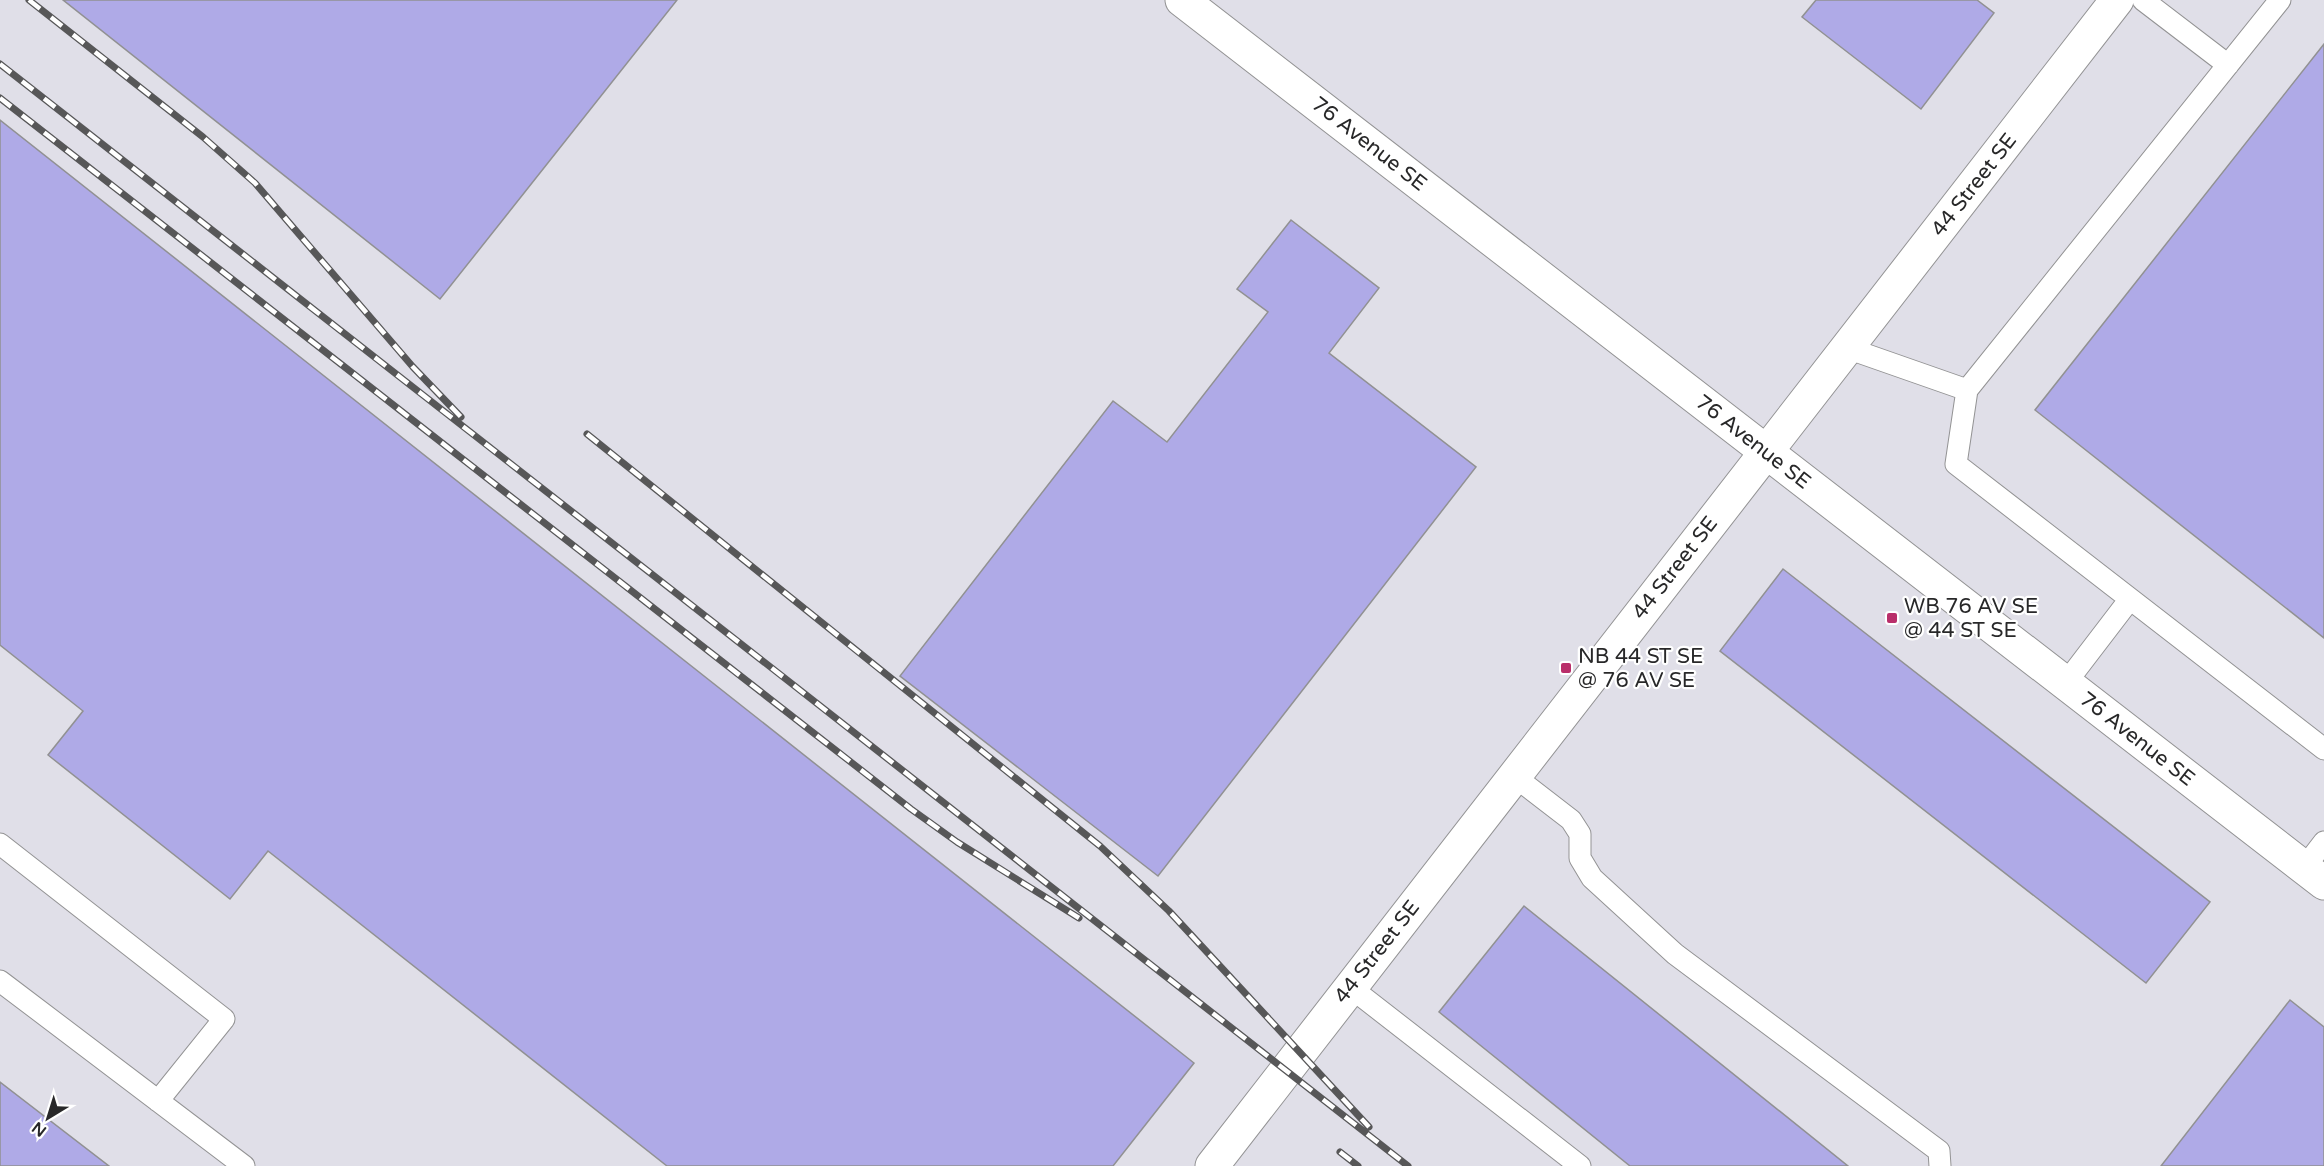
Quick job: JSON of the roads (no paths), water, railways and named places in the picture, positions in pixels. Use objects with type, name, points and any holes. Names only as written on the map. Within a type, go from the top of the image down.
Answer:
[{"type":"street","name":"76 Avenue SE","points":[[1182,0],[2314,876]]},
{"type":"street","name":"44 Street SE","points":[[1212,1166],[2118,0]]},
{"type":"lane","points":[[2144,0],[2228,65]]},
{"type":"lane","points":[[2280,0],[1967,390],[1956,464],[2324,749]]},
{"type":"lane","points":[[1847,348],[1967,390]]},
{"type":"lane","points":[[2065,684],[2130,599]]},
{"type":"lane","points":[[1514,776],[1571,820],[1580,834],[1580,858],[1592,878],[1675,954],[1939,1151],[1940,1166]]},
{"type":"lane","points":[[2314,876],[2324,842]]},
{"type":"lane","points":[[0,844],[225,1019],[158,1101]]},
{"type":"lane","points":[[0,981],[244,1166]]},
{"type":"lane","points":[[1350,987],[1580,1166]]},
{"type":"railway","points":[[29,0],[203,137],[255,183],[413,367],[461,417]]},
{"type":"railway","points":[[0,64],[1408,1166]]},
{"type":"railway","points":[[0,98],[911,809],[957,842],[1079,918]]},
{"type":"railway","points":[[587,434],[1100,846],[1169,911],[1369,1127]]},
{"type":"railway","points":[[1340,1152],[1358,1166]]},
{"type":"place","name":"WB 76 AV SE @ 44 ST SE","points":[[1892,618]]},
{"type":"place","name":"NB 44 ST SE @ 76 AV SE","points":[[1566,668]]}]
